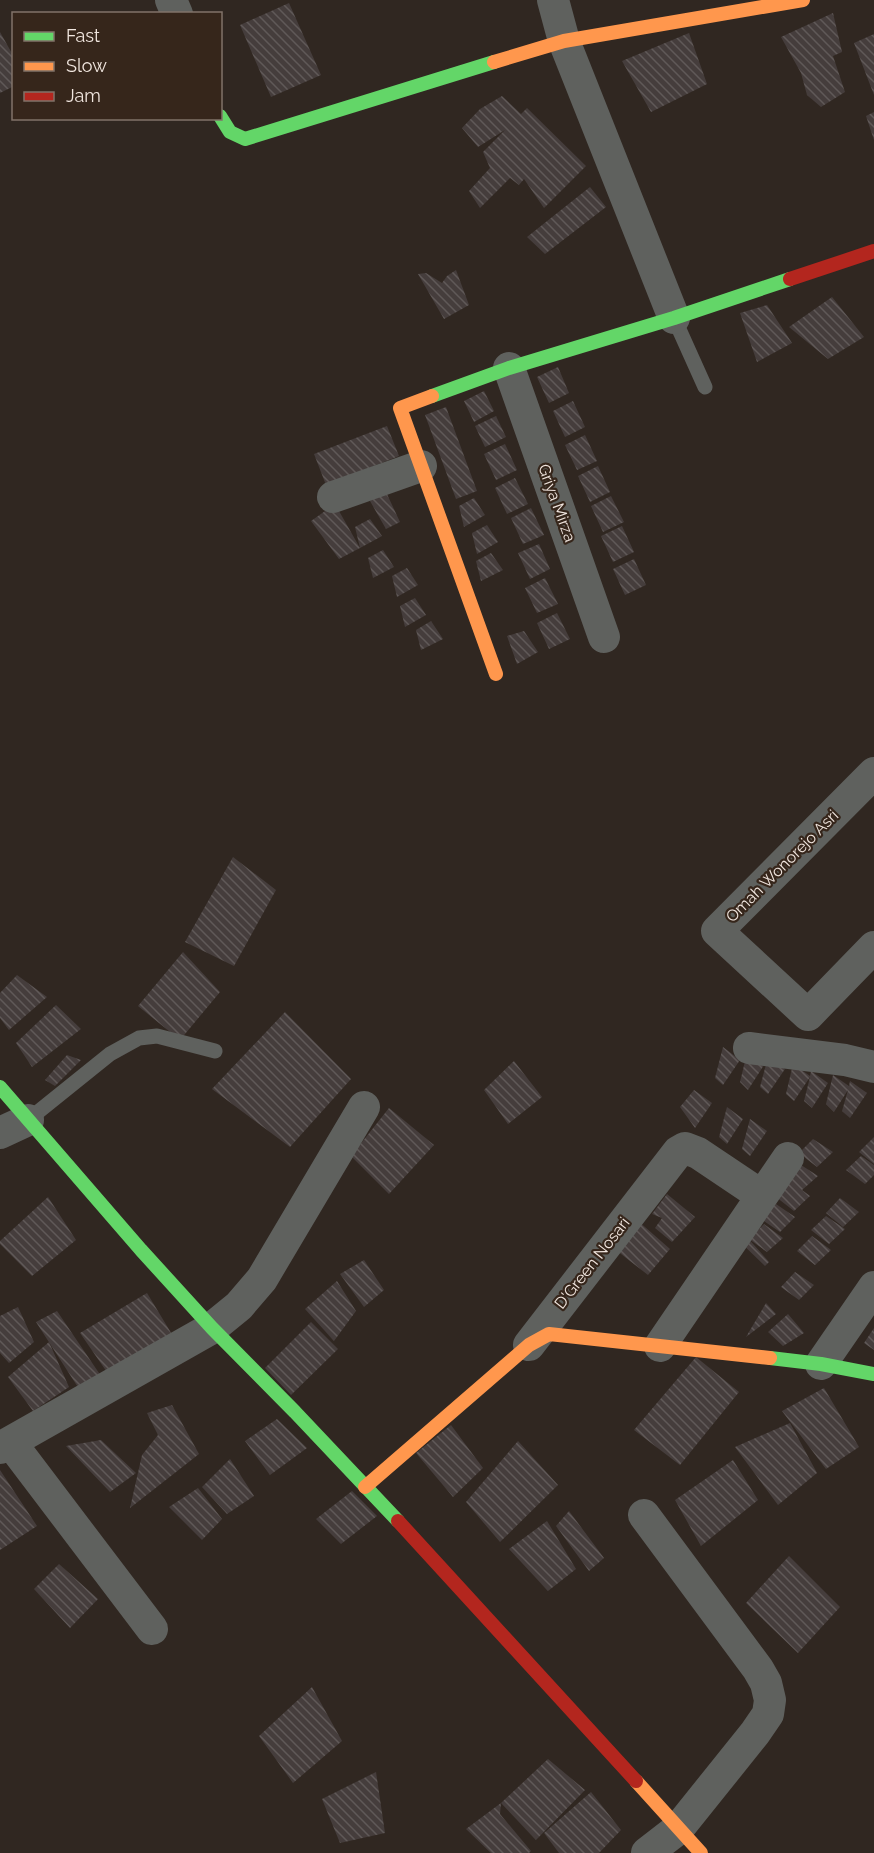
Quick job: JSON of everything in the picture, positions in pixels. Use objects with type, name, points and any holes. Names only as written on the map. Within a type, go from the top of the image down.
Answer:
[{"type":"street","points":[[553,0],[564,41],[674,318]]},
{"type":"street","points":[[222,119],[230,132],[245,139],[564,41],[802,0]]},
{"type":"street","points":[[496,674],[400,408],[509,368],[674,318],[874,251]]},
{"type":"street","name":"Griya Mirza","points":[[509,368],[604,637]]},
{"type":"street","points":[[333,497],[421,466]]},
{"type":"street","name":"Omah Wonorejo Asri","points":[[874,773],[717,931],[808,1015],[874,947]]},
{"type":"street","points":[[749,1048],[845,1060],[874,1067]]},
{"type":"street","points":[[0,1087],[14,1126],[141,1250],[212,1328],[365,1487],[701,1853]]},
{"type":"street","points":[[152,1629],[6,1445],[212,1328],[239,1306],[262,1279],[364,1107]]},
{"type":"street","name":"D'Green Nosari","points":[[529,1345],[678,1152],[685,1148],[698,1153],[762,1196]]},
{"type":"street","points":[[660,1346],[788,1158]]},
{"type":"street","points":[[820,1364],[874,1287]]},
{"type":"street","name":"D'Green Nosari","points":[[529,1345],[549,1334],[559,1334],[820,1364],[874,1374]]},
{"type":"street","points":[[365,1487],[529,1345]]},
{"type":"street","points":[[644,1515],[758,1669],[766,1683],[770,1700],[768,1714],[756,1733],[678,1829],[647,1853]]},
{"type":"lane","points":[[674,318],[705,387]]},
{"type":"lane","points":[[14,1126],[110,1054],[139,1038],[157,1036],[215,1051]]},
{"type":"building","points":[[289,3],[321,75],[271,97],[240,25]]},
{"type":"building","points":[[833,13],[842,52],[833,56],[845,92],[821,107],[807,95],[801,73],[781,37]]},
{"type":"building","points":[[0,32],[12,53],[12,87],[0,93]]},
{"type":"building","points":[[689,33],[707,84],[651,112],[622,61]]},
{"type":"building","points":[[874,34],[874,95],[854,43]]},
{"type":"building","points":[[502,96],[521,114],[527,108],[586,166],[544,208],[524,179],[519,185],[510,178],[480,208],[469,191],[490,168],[483,152],[505,130],[478,147],[462,128],[480,109]]},
{"type":"building","points":[[874,112],[874,140],[866,116]]},
{"type":"building","points":[[590,187],[606,207],[545,254],[527,237]]},
{"type":"building","points":[[456,270],[469,305],[444,319],[418,274],[426,273],[442,283]]},
{"type":"building","points":[[832,297],[864,337],[828,359],[789,327]]},
{"type":"building","points":[[767,305],[792,343],[757,362],[740,313]]},
{"type":"building","points":[[558,367],[569,393],[549,403],[537,377]]},
{"type":"building","points":[[484,391],[494,411],[474,422],[464,401]]},
{"type":"building","points":[[573,401],[585,427],[565,437],[553,411]]},
{"type":"building","points":[[446,407],[477,491],[456,499],[425,415]]},
{"type":"building","points":[[496,416],[506,437],[485,447],[475,426]]},
{"type":"building","points":[[387,426],[399,456],[326,485],[314,454]]},
{"type":"building","points":[[585,435],[597,461],[577,470],[565,445]]},
{"type":"building","points":[[505,444],[517,470],[496,480],[484,454]]},
{"type":"building","points":[[598,466],[610,492],[590,502],[578,476]]},
{"type":"building","points":[[515,478],[528,504],[507,514],[495,488]]},
{"type":"building","points":[[386,492],[400,522],[386,529],[370,501]]},
{"type":"building","points":[[611,496],[624,522],[603,532],[591,506]]},
{"type":"building","points":[[474,498],[485,515],[464,527],[459,506]]},
{"type":"building","points":[[335,504],[360,548],[339,559],[311,521]]},
{"type":"building","points":[[531,508],[544,535],[523,544],[511,518]]},
{"type":"building","points":[[370,519],[382,536],[360,548],[355,527]]},
{"type":"building","points":[[487,525],[498,542],[477,554],[472,533]]},
{"type":"building","points":[[622,526],[634,552],[613,562],[601,536]]},
{"type":"building","points":[[539,544],[550,569],[530,579],[518,553]]},
{"type":"building","points":[[383,550],[394,567],[373,578],[368,558]]},
{"type":"building","points":[[491,553],[503,570],[481,581],[476,561]]},
{"type":"building","points":[[634,559],[646,585],[625,595],[613,569]]},
{"type":"building","points":[[407,568],[418,585],[397,597],[392,576]]},
{"type":"building","points":[[545,578],[558,604],[537,613],[525,588]]},
{"type":"building","points":[[415,598],[426,615],[405,627],[400,606]]},
{"type":"building","points":[[557,613],[570,639],[549,649],[537,623]]},
{"type":"building","points":[[431,621],[443,639],[421,650],[416,630]]},
{"type":"building","points":[[524,631],[538,652],[517,664],[507,636]]},
{"type":"building","points":[[233,857],[276,890],[234,966],[185,942]]},
{"type":"building","points":[[183,952],[220,992],[180,1040],[138,1006]]},
{"type":"building","points":[[17,975],[47,997],[9,1030],[0,1018],[0,993]]},
{"type":"building","points":[[56,1005],[81,1029],[32,1067],[16,1043]]},
{"type":"building","points":[[285,1012],[351,1079],[290,1147],[212,1089]]},
{"type":"building","points":[[723,1047],[740,1060],[723,1085],[715,1078]]},
{"type":"building","points":[[747,1053],[764,1065],[748,1090],[740,1082]]},
{"type":"building","points":[[67,1055],[81,1060],[55,1086],[45,1080]]},
{"type":"building","points":[[768,1057],[785,1069],[768,1094],[760,1087]]},
{"type":"building","points":[[514,1061],[542,1097],[508,1124],[484,1090]]},
{"type":"building","points":[[793,1064],[810,1076],[811,1071],[828,1083],[812,1108],[804,1101],[810,1077],[794,1101],[786,1094]]},
{"type":"building","points":[[833,1075],[849,1086],[850,1081],[867,1093],[850,1118],[842,1111],[848,1090],[834,1112],[826,1104]]},
{"type":"building","points":[[694,1090],[712,1103],[695,1128],[680,1107]]},
{"type":"building","points":[[727,1107],[743,1119],[727,1144],[719,1137]]},
{"type":"building","points":[[389,1108],[434,1145],[389,1194],[351,1156]]},
{"type":"building","points":[[750,1119],[767,1131],[750,1156],[742,1149]]},
{"type":"building","points":[[874,1137],[874,1164],[859,1152]]},
{"type":"building","points":[[813,1139],[833,1152],[817,1167],[799,1153]]},
{"type":"building","points":[[861,1156],[874,1165],[874,1175],[865,1184],[846,1170]]},
{"type":"building","points":[[798,1163],[818,1176],[802,1190],[810,1196],[794,1211],[776,1197],[791,1182],[784,1177]]},
{"type":"building","points":[[667,1194],[695,1217],[672,1242],[655,1228],[662,1218],[652,1214]]},
{"type":"building","points":[[48,1197],[76,1240],[32,1276],[0,1244],[0,1241]]},
{"type":"building","points":[[840,1198],[859,1212],[843,1227],[826,1213]]},
{"type":"building","points":[[776,1204],[795,1217],[780,1232],[761,1219]]},
{"type":"building","points":[[826,1216],[845,1229],[829,1244],[811,1230]]},
{"type":"building","points":[[637,1220],[670,1249],[648,1275],[612,1247]]},
{"type":"building","points":[[764,1224],[783,1238],[767,1252],[749,1239]]},
{"type":"building","points":[[746,1236],[769,1262],[765,1266],[738,1240]]},
{"type":"building","points":[[812,1236],[831,1250],[815,1265],[797,1251]]},
{"type":"building","points":[[364,1260],[384,1290],[364,1307],[340,1274]]},
{"type":"building","points":[[795,1272],[814,1285],[799,1300],[781,1287]]},
{"type":"building","points":[[337,1281],[356,1311],[334,1341],[305,1309]]},
{"type":"building","points":[[147,1293],[176,1341],[111,1378],[80,1333]]},
{"type":"building","points":[[766,1303],[776,1314],[746,1337]]},
{"type":"building","points":[[18,1307],[34,1342],[9,1363],[0,1353],[0,1316]]},
{"type":"building","points":[[57,1311],[101,1376],[81,1392],[36,1322]]},
{"type":"building","points":[[788,1314],[804,1333],[783,1346],[768,1332]]},
{"type":"building","points":[[311,1322],[338,1349],[291,1395],[265,1368]]},
{"type":"building","points":[[874,1328],[874,1350],[864,1343]]},
{"type":"building","points":[[49,1342],[69,1387],[33,1411],[8,1377]]},
{"type":"building","points":[[696,1357],[739,1392],[680,1465],[634,1430]]},
{"type":"building","points":[[824,1388],[859,1447],[826,1469],[782,1411]]},
{"type":"building","points":[[172,1405],[199,1454],[130,1508],[142,1455],[158,1435],[147,1413]]},
{"type":"building","points":[[277,1419],[307,1448],[270,1475],[245,1441]]},
{"type":"building","points":[[790,1423],[817,1473],[778,1505],[735,1447]]},
{"type":"building","points":[[451,1425],[483,1468],[453,1497],[416,1453]]},
{"type":"building","points":[[101,1440],[136,1473],[110,1492],[66,1446]]},
{"type":"building","points":[[518,1441],[558,1485],[500,1542],[466,1502]]},
{"type":"building","points":[[230,1459],[254,1496],[227,1514],[202,1487]]},
{"type":"building","points":[[733,1460],[758,1500],[701,1546],[675,1500]]},
{"type":"building","points":[[0,1470],[37,1526],[0,1550]]},
{"type":"building","points":[[198,1488],[222,1519],[202,1540],[169,1507]]},
{"type":"building","points":[[352,1491],[377,1516],[341,1544],[316,1519]]},
{"type":"building","points":[[569,1511],[604,1558],[589,1571],[556,1526]]},
{"type":"building","points":[[547,1521],[576,1569],[548,1591],[509,1549]]},
{"type":"building","points":[[789,1556],[840,1607],[798,1653],[746,1603]]},
{"type":"building","points":[[59,1564],[98,1599],[70,1628],[34,1589]]},
{"type":"building","points":[[312,1687],[342,1741],[293,1783],[259,1736]]},
{"type":"building","points":[[548,1759],[585,1790],[536,1840],[501,1803]]},
{"type":"building","points":[[376,1772],[385,1833],[340,1843],[322,1799]]},
{"type":"building","points":[[591,1792],[621,1830],[599,1853],[559,1853],[544,1833]]},
{"type":"building","points":[[501,1803],[500,1814],[531,1851],[529,1853],[491,1853],[466,1829]]},
{"type":"traffic: fast","points":[[222,119],[230,132],[245,139],[494,62]]},
{"type":"traffic: fast","points":[[432,396],[509,368],[674,318],[790,279]]},
{"type":"traffic: fast","points":[[0,1087],[212,1328],[398,1521]]},
{"type":"traffic: fast","points":[[770,1358],[821,1364],[874,1374]]},
{"type":"traffic: slow","points":[[494,62],[564,41],[803,0]]},
{"type":"traffic: slow","points":[[432,396],[400,408],[496,674]]},
{"type":"traffic: slow","points":[[365,1487],[529,1345],[549,1334],[770,1358]]},
{"type":"traffic: slow","points":[[636,1781],[701,1853]]},
{"type":"traffic: jam","points":[[790,279],[874,251]]},
{"type":"traffic: jam","points":[[398,1521],[636,1781]]}]
